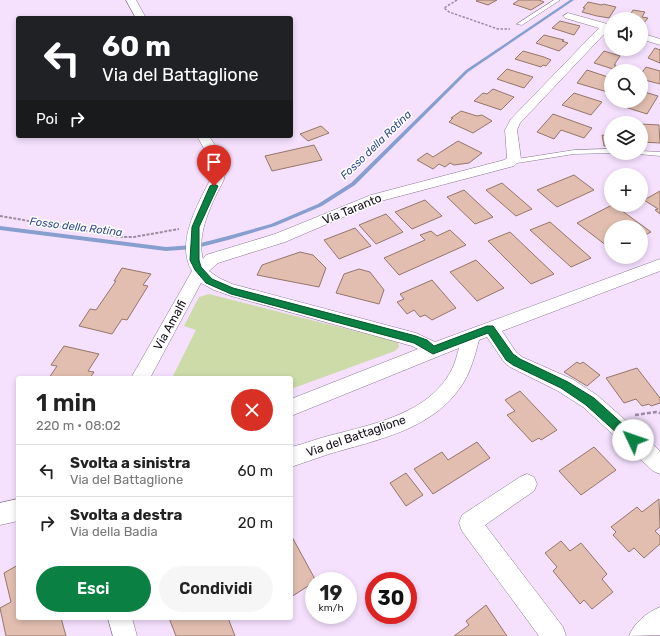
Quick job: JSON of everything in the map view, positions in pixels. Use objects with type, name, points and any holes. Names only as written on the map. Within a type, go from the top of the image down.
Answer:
[{"type":"street","points":[[131,0],[140,16]]},
{"type":"street","points":[[568,16],[604,27]]},
{"type":"street","points":[[511,162],[514,157],[511,130],[514,122],[604,32]]},
{"type":"street","points":[[648,37],[659,39]]},
{"type":"street","points":[[204,138],[218,165],[219,172],[218,178],[195,231],[194,260],[200,271],[209,281],[231,290],[416,340],[433,350]]},
{"type":"street","name":"Via Taranto","points":[[200,271],[212,259],[287,235],[376,198],[511,162]]},
{"type":"street","points":[[293,407],[433,350],[660,265]]},
{"type":"street","name":"Via Amalfi","points":[[141,376],[200,271]]},
{"type":"street","points":[[490,328],[510,357],[516,362],[565,385],[590,401],[660,464]]},
{"type":"street","name":"Via del Battaglione","points":[[293,456],[379,431],[401,423],[429,408],[445,394],[460,374],[472,335]]},
{"type":"street","points":[[527,484],[470,523],[554,636]]},
{"type":"street","points":[[0,514],[16,510]]},
{"type":"street","points":[[641,636],[660,619]]},
{"type":"street","points":[[121,620],[125,636]]},
{"type":"lane","points":[[520,24],[557,0]]},
{"type":"lane","name":"Via Taranto","points":[[511,162],[574,152],[604,151]]},
{"type":"lane","points":[[648,153],[660,154]]},
{"type":"path","points":[[457,0],[444,8],[449,12],[498,29],[513,29],[520,24]]},
{"type":"path","points":[[0,216],[121,237],[134,237],[185,228],[195,231]]},
{"type":"green space","points":[[209,294],[398,342],[399,347],[395,351],[293,388],[293,376],[173,376],[196,330],[184,326],[199,297]]},
{"type":"building","points":[[497,0],[488,5],[476,1]]},
{"type":"building","points":[[519,0],[539,0],[544,2],[531,10],[513,4]]},
{"type":"building","points":[[588,2],[616,7],[613,12],[604,12],[604,17],[582,12],[585,8],[583,8]]},
{"type":"building","points":[[633,10],[645,12],[632,12]]},
{"type":"building","points":[[560,21],[580,26],[574,35],[552,28]]},
{"type":"building","points":[[544,35],[564,40],[562,41],[568,43],[559,51],[536,43]]},
{"type":"building","points":[[655,48],[660,50],[660,63],[648,58]]},
{"type":"building","points":[[523,51],[551,60],[546,66],[543,65],[541,67],[515,59]]},
{"type":"building","points":[[604,51],[604,56],[620,56],[615,64],[604,64],[604,66],[594,63]]},
{"type":"building","points":[[648,68],[660,71],[660,84],[648,81]]},
{"type":"building","points":[[507,69],[533,77],[524,88],[497,79]]},
{"type":"building","points":[[587,70],[604,76],[604,91],[577,83]]},
{"type":"building","points":[[493,89],[514,97],[501,110],[474,101],[483,93],[487,94]]},
{"type":"building","points":[[574,93],[602,102],[591,115],[562,105]]},
{"type":"building","points":[[648,93],[658,96],[647,114],[628,108],[648,108]]},
{"type":"building","points":[[461,111],[477,116],[482,115],[492,121],[473,133],[449,122],[453,118],[451,118]]},
{"type":"building","points":[[553,114],[592,128],[584,138],[561,130],[554,139],[537,132]]},
{"type":"building","points":[[648,124],[659,125],[660,143],[648,142]]},
{"type":"building","points":[[321,126],[329,133],[308,141],[300,134]]},
{"type":"building","points":[[602,135],[604,135],[604,146]]},
{"type":"building","points":[[458,141],[482,153],[469,163],[454,165],[450,163],[445,167],[439,164],[433,169],[417,160],[427,153],[433,157]]},
{"type":"building","points":[[314,145],[322,160],[272,171],[265,156]]},
{"type":"building","points":[[574,175],[594,190],[557,207],[537,190]]},
{"type":"building","points":[[502,183],[532,209],[516,216],[486,190]]},
{"type":"building","points":[[464,190],[493,217],[475,224],[447,197]]},
{"type":"building","points":[[660,191],[660,214],[655,210],[658,209],[648,203],[648,198]]},
{"type":"building","points":[[425,200],[442,216],[412,229],[395,212]]},
{"type":"building","points":[[604,209],[604,212],[624,212],[635,220],[604,220],[604,244],[577,223]]},
{"type":"building","points":[[386,214],[403,232],[376,244],[359,225]]},
{"type":"building","points":[[550,222],[591,258],[571,267],[530,230]]},
{"type":"building","points":[[355,228],[371,246],[339,259],[324,240]]},
{"type":"building","points":[[450,230],[466,245],[399,275],[384,258],[425,240],[420,235],[431,231],[437,236]]},
{"type":"building","points":[[510,232],[554,274],[531,284],[488,241]]},
{"type":"building","points":[[300,252],[313,255],[326,268],[319,287],[257,275],[262,265]]},
{"type":"building","points":[[476,260],[504,288],[477,301],[450,272]]},
{"type":"building","points":[[122,268],[151,274],[143,285],[148,286],[127,320],[122,319],[112,334],[79,326],[90,309],[96,310],[116,281],[114,281]]},
{"type":"building","points":[[359,269],[370,272],[384,290],[379,304],[336,293],[344,274]]},
{"type":"building","points":[[432,280],[456,308],[432,320],[425,315],[420,317],[414,310],[407,314],[397,302],[404,299],[400,294]]},
{"type":"building","points":[[64,346],[99,354],[88,371],[94,372],[91,376],[50,376],[57,366],[51,365]]},
{"type":"building","points":[[577,362],[580,364],[583,362],[600,375],[587,386],[564,372]]},
{"type":"building","points":[[637,368],[660,398],[660,403],[651,406],[649,404],[642,406],[636,399],[624,403],[606,378]]},
{"type":"building","points":[[520,391],[557,430],[541,440],[539,438],[532,442],[507,415],[515,411],[505,400]]},
{"type":"building","points":[[477,442],[490,458],[433,494],[414,469],[442,452],[448,460]]},
{"type":"building","points":[[594,447],[616,470],[581,495],[559,471]]},
{"type":"building","points":[[406,473],[423,495],[406,506],[390,483]]},
{"type":"building","points":[[659,499],[660,527],[655,531],[660,536],[660,544],[644,558],[634,548],[629,552],[613,535],[616,532],[611,527],[637,507],[642,512]]},
{"type":"building","points":[[293,539],[311,572],[305,572],[305,588],[293,596]]},
{"type":"building","points":[[561,541],[570,551],[581,543],[607,574],[602,579],[613,592],[592,609],[584,600],[580,604],[553,571],[557,567],[545,553]]},
{"type":"building","points":[[16,566],[16,620],[62,620],[66,636],[6,636],[0,608],[11,602],[4,573]]},
{"type":"building","points":[[486,605],[507,636],[454,636],[469,625],[466,621]]},
{"type":"building","points":[[170,620],[229,620],[235,636],[176,636]]},
{"type":"waterway","name":"Fosso della Rotina","points":[[0,228],[166,249],[193,247],[273,225],[320,205],[353,184],[467,71],[572,0]]},
{"type":"route","points":[[214,186],[196,227],[194,253],[194,260],[198,268],[202,275],[209,281],[231,290],[416,340],[433,350],[490,328],[510,357],[516,362],[565,385],[590,401],[633,440]]}]
